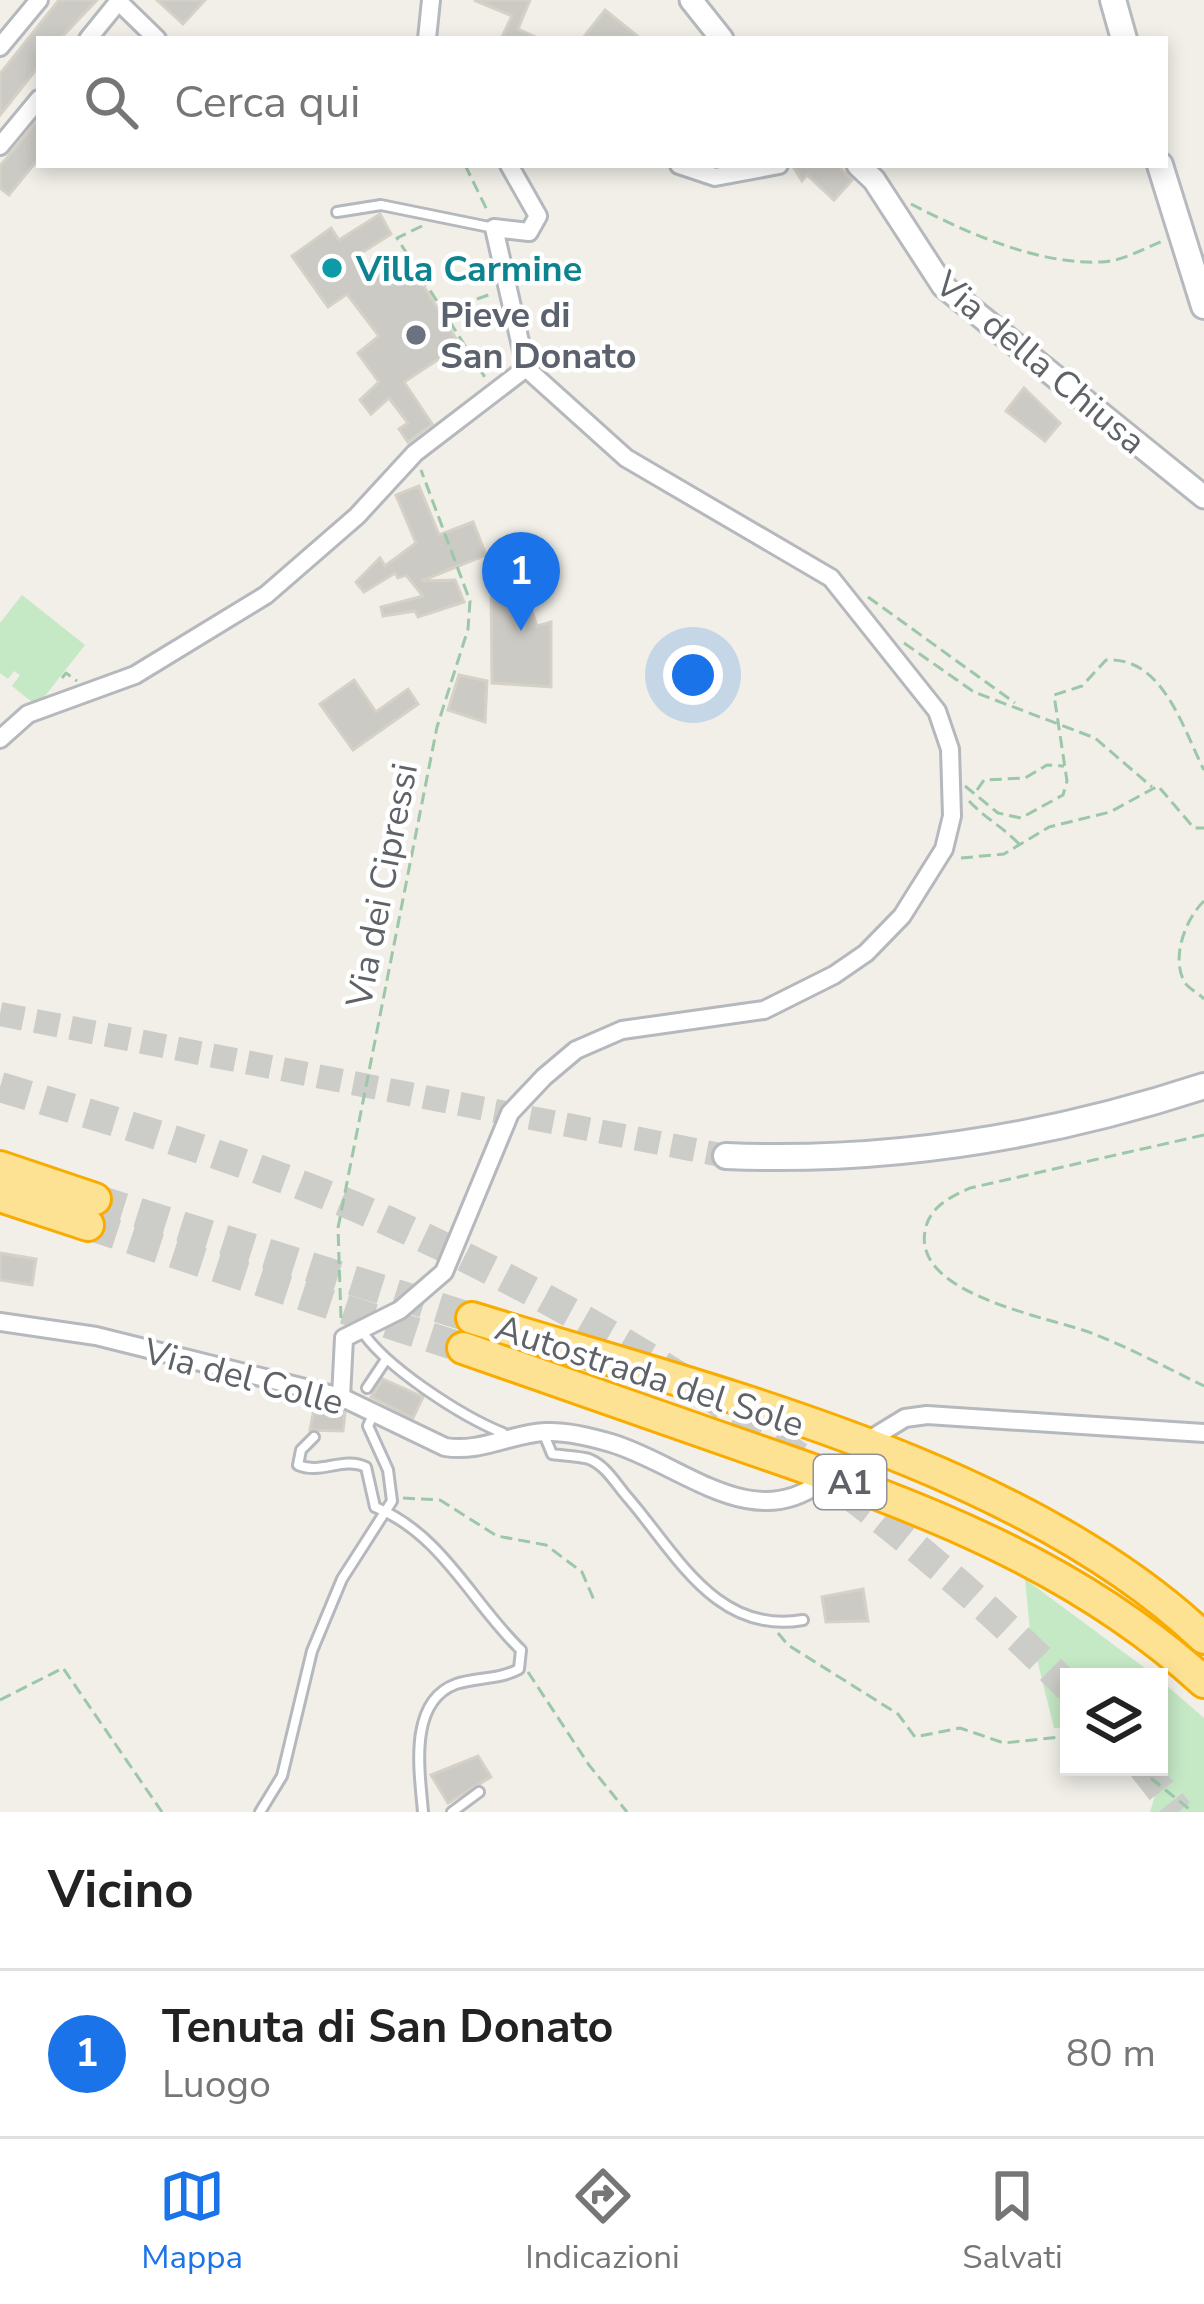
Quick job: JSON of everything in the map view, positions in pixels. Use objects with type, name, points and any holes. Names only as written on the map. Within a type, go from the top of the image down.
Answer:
[{"type":"highway","points":[[0,1167],[92,1212],[0,1196]]},
{"type":"highway","name":"Autostrada del Sole","points":[[1204,1638],[1081,1547],[908,1460],[468,1333],[938,1515],[1078,1586],[1162,1643],[1204,1682]]},
{"type":"main road","points":[[1113,0],[1123,36]]},
{"type":"main road","points":[[1161,168],[1204,306]]},
{"type":"main road","points":[[726,1156],[801,1159],[961,1145],[1076,1123],[1204,1086]]},
{"type":"street","points":[[0,47],[39,0]]},
{"type":"street","points":[[427,36],[431,0]]},
{"type":"street","points":[[691,0],[720,36]]},
{"type":"street","points":[[90,36],[117,1],[154,36]]},
{"type":"street","points":[[0,146],[36,103]]},
{"type":"street","points":[[341,1397],[344,1338],[400,1310],[444,1272],[509,1113],[577,1050],[622,1030],[722,1019],[800,994],[866,953],[902,916],[942,853],[952,816],[950,748],[937,711],[834,582],[626,458],[526,368],[494,228],[529,232],[538,216],[511,168]]},
{"type":"street","points":[[688,168],[715,177],[763,168]]},
{"type":"street","name":"Via della Chiusa","points":[[862,168],[874,180],[920,259],[943,286],[1200,494]]},
{"type":"street","points":[[0,740],[28,714],[135,675],[266,595],[357,516],[415,453],[526,368]]},
{"type":"street","name":"Via del Colle","points":[[0,1322],[96,1336],[341,1397],[445,1447],[461,1450],[543,1432],[614,1444],[749,1502],[788,1502],[819,1484]]},
{"type":"street","points":[[869,1440],[904,1418],[927,1415],[1204,1433]]},
{"type":"lane","points":[[338,212],[381,205],[445,214],[494,228]]},
{"type":"lane","points":[[360,1328],[386,1361],[433,1389],[465,1418],[503,1433],[505,1442]]},
{"type":"lane","points":[[367,1388],[386,1361]]},
{"type":"lane","points":[[260,1812],[282,1776],[312,1651],[342,1579],[388,1512],[392,1498],[388,1470],[368,1426],[373,1415]]},
{"type":"lane","points":[[543,1432],[552,1454],[589,1459],[606,1471],[703,1590],[738,1612],[775,1623],[803,1620]]},
{"type":"lane","points":[[314,1437],[301,1450],[298,1466],[315,1469],[349,1462],[366,1467],[372,1502],[455,1568],[491,1623],[521,1650],[521,1665],[508,1674],[457,1684],[431,1706],[419,1755],[423,1812]]},
{"type":"lane","points":[[452,1812],[478,1792]]},
{"type":"path","points":[[466,168],[494,228]]},
{"type":"path","points":[[904,201],[970,231],[1074,261],[1124,258],[1169,238]]},
{"type":"path","points":[[397,238],[494,392]]},
{"type":"path","name":"Via dei Cipressi","points":[[344,1338],[338,1228],[437,727],[468,629],[470,601],[415,453]]},
{"type":"path","points":[[834,582],[861,592],[1012,696],[1016,705]]},
{"type":"path","points":[[880,640],[891,635],[958,683],[1096,738],[1152,787],[1168,794],[1194,828],[1204,828]]},
{"type":"path","points":[[951,789],[976,791],[998,813],[1028,816],[1063,796],[1064,766],[1054,695],[1082,686],[1106,660],[1141,665],[1171,703],[1204,770]]},
{"type":"path","points":[[976,791],[989,778],[1025,778],[1046,765],[1064,766]]},
{"type":"path","points":[[942,853],[985,859],[1049,827],[1123,807],[1152,787]]},
{"type":"path","points":[[951,789],[988,820],[1004,824],[1021,845]]},
{"type":"path","points":[[1204,901],[1192,912],[1177,960],[1185,986],[1204,999]]},
{"type":"path","points":[[1204,1136],[970,1188],[952,1196],[929,1217],[924,1246],[939,1274],[964,1290],[1130,1347],[1204,1386]]},
{"type":"path","points":[[392,1498],[440,1500],[497,1536],[547,1545],[582,1572],[594,1600]]},
{"type":"path","points":[[775,1623],[788,1645],[898,1714],[916,1737],[960,1728],[1004,1743],[1060,1737]]},
{"type":"path","points":[[521,1665],[627,1812]]},
{"type":"path","points":[[0,1700],[63,1668],[162,1812]]},
{"type":"path","points":[[1148,1776],[1193,1812]]},
{"type":"green space","points":[[22,595],[85,645],[37,706],[12,686],[20,675],[14,671],[8,679],[0,673],[0,623]]},
{"type":"green space","points":[[1025,1579],[1145,1668],[1060,1668],[1060,1728],[1054,1728],[1030,1631]]},
{"type":"green space","points":[[1168,1687],[1204,1718],[1204,1812],[1150,1812],[1157,1789],[1154,1776],[1168,1776]]},
{"type":"building","points":[[59,0],[97,0],[63,36],[36,36],[36,70],[0,115],[0,74]]},
{"type":"building","points":[[157,0],[205,0],[183,24]]},
{"type":"building","points":[[474,0],[530,0],[518,29],[533,36],[502,36],[512,16]]},
{"type":"building","points":[[605,10],[637,36],[584,36]]},
{"type":"building","points":[[36,123],[36,162],[9,195],[0,188],[0,166]]},
{"type":"building","points":[[794,168],[840,168],[852,180],[834,200],[807,175],[802,181]]},
{"type":"building","points":[[380,214],[391,234],[355,257],[369,278],[404,254],[460,345],[404,382],[432,424],[408,442],[399,429],[408,423],[389,398],[371,414],[360,400],[379,382],[358,353],[379,336],[347,294],[328,307],[292,256],[331,228],[339,240]]},
{"type":"building","points":[[1024,388],[1060,423],[1045,441],[1006,411]]},
{"type":"building","points":[[419,486],[439,535],[473,522],[486,555],[421,581],[455,580],[464,602],[418,617],[415,611],[383,616],[381,607],[423,596],[406,575],[398,578],[395,573],[364,592],[356,582],[380,558],[385,566],[416,543],[396,495]]},
{"type":"building","points":[[520,578],[537,626],[551,622],[551,687],[492,683],[491,579]]},
{"type":"building","points":[[459,675],[487,681],[485,722],[448,710]]},
{"type":"building","points":[[354,680],[376,712],[408,689],[418,704],[353,750],[320,704]]},
{"type":"building","points":[[0,1253],[36,1259],[32,1285],[0,1280]]},
{"type":"building","points":[[383,1379],[423,1397],[413,1418],[371,1397]]},
{"type":"building","points":[[315,1404],[345,1413],[343,1431],[310,1430]]},
{"type":"building","points":[[863,1589],[868,1621],[826,1622],[822,1597]]},
{"type":"building","points":[[478,1756],[491,1777],[448,1803],[431,1775]]},
{"type":"tunnel","points":[[0,1014],[726,1156]]},
{"type":"tunnel","points":[[0,1087],[196,1148],[341,1201],[481,1265],[573,1314],[663,1366],[835,1483],[995,1616],[1060,1679]]},
{"type":"tunnel","points":[[95,1199],[472,1318]]},
{"type":"tunnel","points":[[88,1225],[463,1348]]},
{"type":"tunnel","points":[[824,1479],[869,1441]]},
{"type":"tunnel","points":[[1150,1776],[1178,1812]]},
{"type":"place","name":"Villa Carmine","points":[[332,268]]},
{"type":"place","name":"Pieve di San Donato","points":[[416,335]]},
{"type":"place","name":"Tenuta di San Donato","points":[[521,631]]}]
